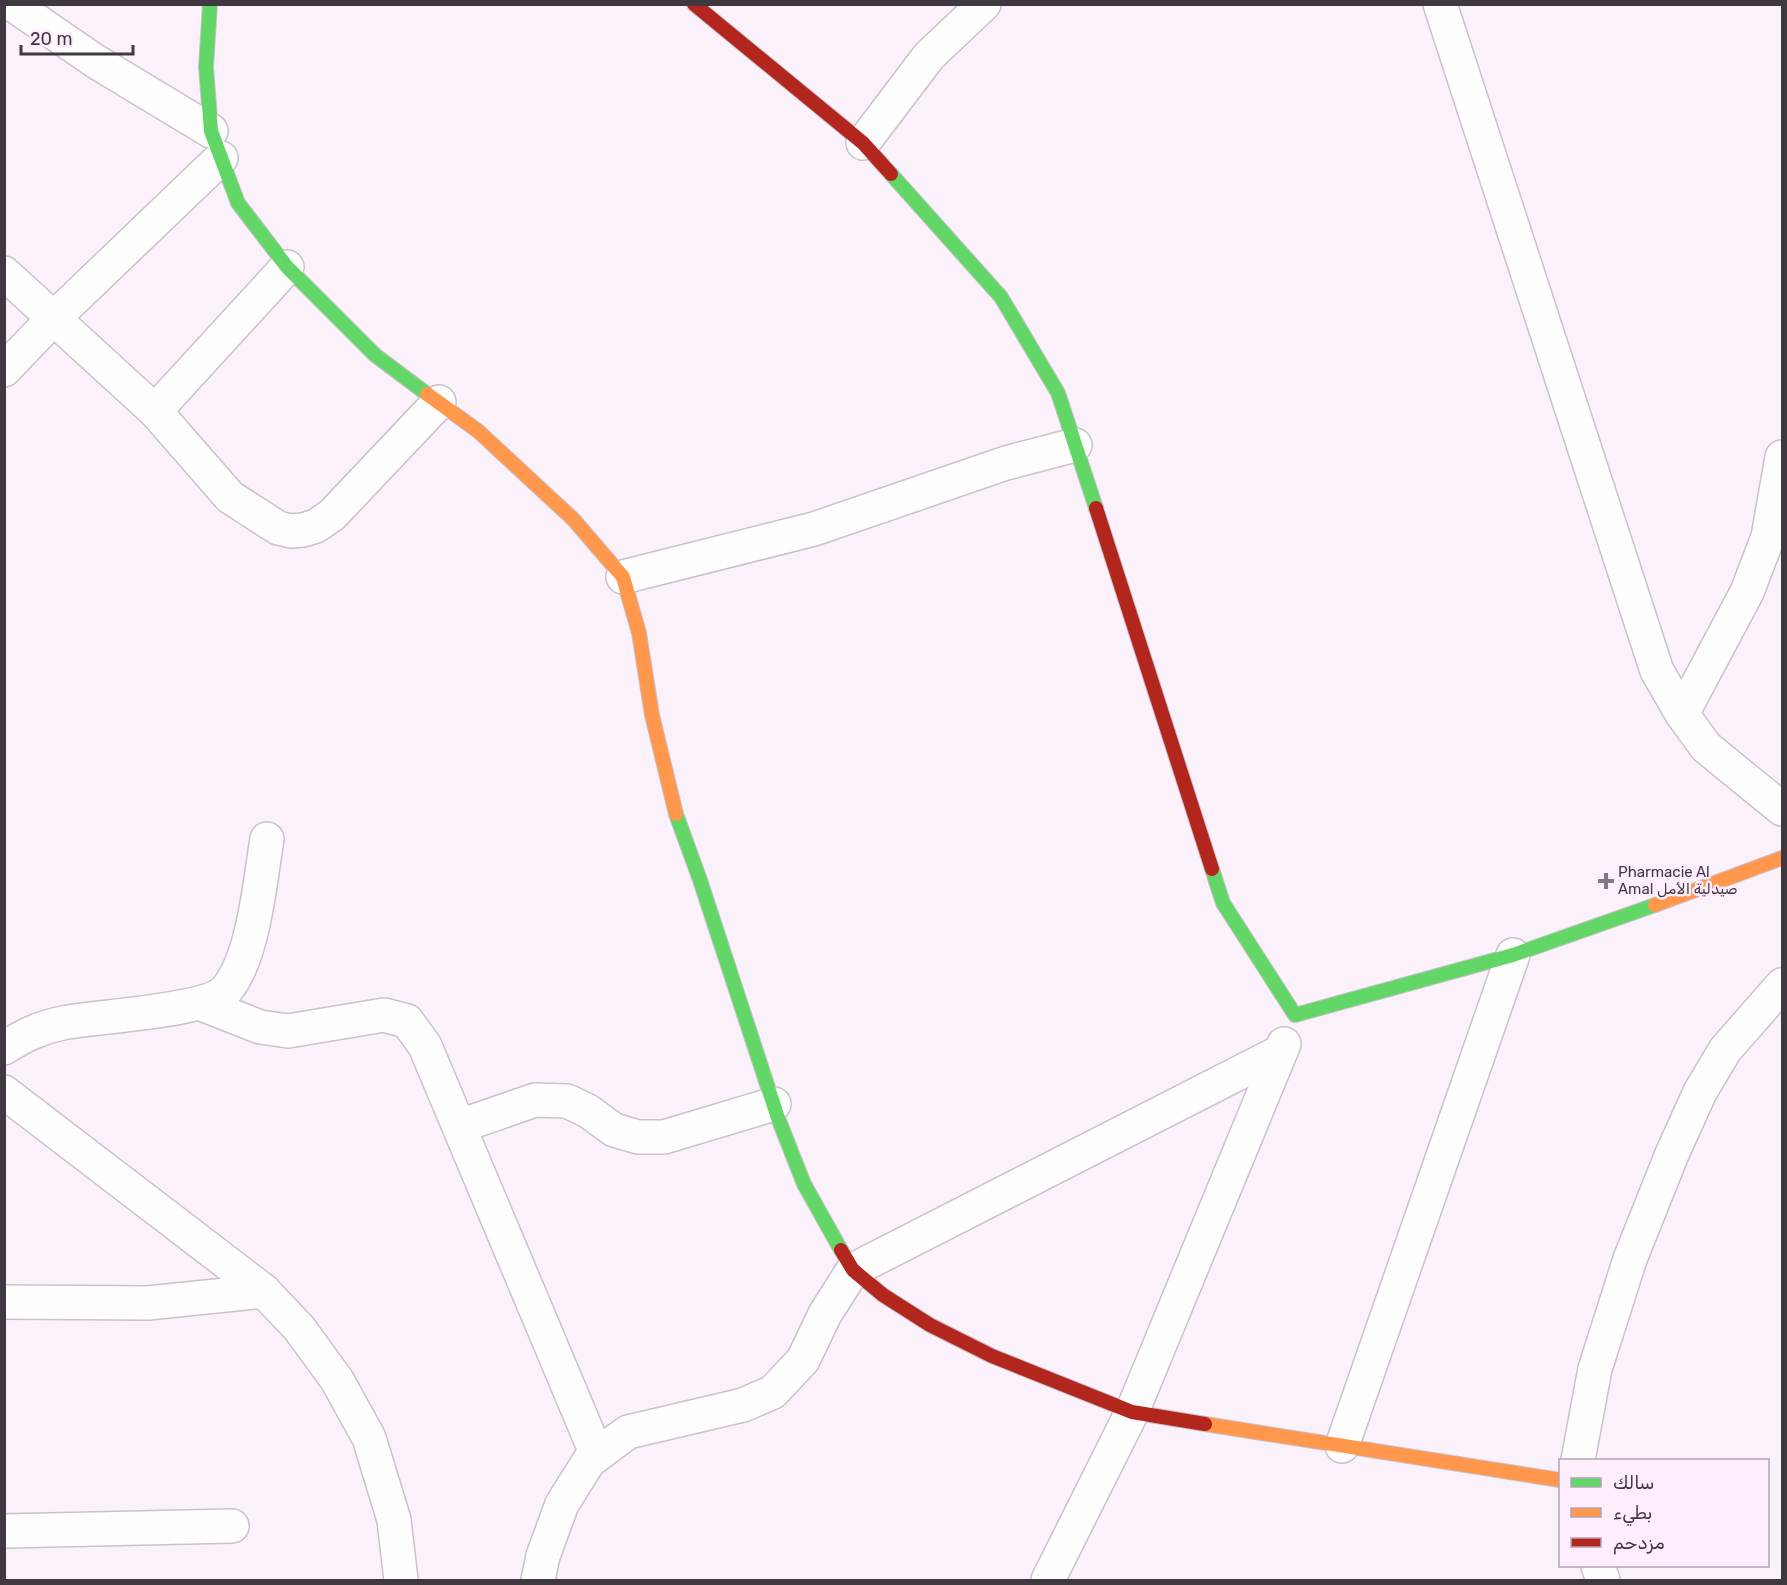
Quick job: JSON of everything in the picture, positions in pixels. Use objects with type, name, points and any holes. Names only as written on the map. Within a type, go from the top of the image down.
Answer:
[{"type":"street","points":[[12,4],[216,144]]},
{"type":"street","points":[[210,4],[206,67],[216,144],[238,203],[287,267],[375,356],[478,431],[573,519],[623,577],[639,633],[652,715],[673,806],[700,880],[774,1104],[804,1184],[853,1270],[883,1295],[930,1325],[992,1356],[1132,1412],[1559,1480]]},
{"type":"street","points":[[694,4],[863,143],[1001,297],[1058,393],[1112,554],[1223,903],[1295,1015]]},
{"type":"street","points":[[863,143],[929,56],[984,4]]},
{"type":"street","points":[[1440,4],[1657,671],[1682,714],[1706,747],[1782,809]]},
{"type":"street","points":[[4,370],[216,144]]},
{"type":"street","points":[[155,411],[287,267]]},
{"type":"street","points":[[4,273],[155,411],[230,497],[278,528],[303,530],[316,526],[332,515],[439,402]]},
{"type":"street","points":[[623,577],[814,529],[1006,463],[1075,445]]},
{"type":"street","points":[[1682,714],[1751,581],[1768,537],[1782,457]]},
{"type":"street","points":[[4,1048],[32,1031],[64,1023],[199,1003],[226,991],[238,972],[253,928],[267,840]]},
{"type":"street","points":[[1295,1015],[1513,954],[1782,858]]},
{"type":"street","points":[[1342,1446],[1513,954]]},
{"type":"street","points":[[1578,1459],[1595,1369],[1630,1259],[1672,1154],[1700,1092],[1725,1050],[1782,985]]},
{"type":"street","points":[[199,1003],[260,1027],[288,1031],[384,1015],[407,1022],[425,1046],[597,1455]]},
{"type":"street","points":[[1048,1581],[1132,1412],[1295,1015]]},
{"type":"street","points":[[538,1581],[543,1557],[562,1504],[589,1461],[628,1432],[743,1405],[773,1392],[804,1360],[825,1314],[853,1270],[1280,1052]]},
{"type":"street","points":[[4,1092],[264,1291],[299,1328],[330,1371],[369,1438],[394,1520],[401,1581]]},
{"type":"street","points":[[460,1126],[535,1100],[567,1101],[588,1111],[614,1130],[638,1137],[664,1137],[774,1104]]},
{"type":"street","points":[[4,1302],[148,1303],[264,1291]]},
{"type":"street","points":[[4,1531],[232,1526]]},
{"type":"traffic: fast","points":[[210,4],[206,67],[211,131],[238,203],[287,267],[375,355],[427,394]]},
{"type":"traffic: fast","points":[[891,174],[1001,297],[1058,393],[1096,508]]},
{"type":"traffic: fast","points":[[676,814],[778,1118],[804,1184],[841,1250]]},
{"type":"traffic: fast","points":[[1212,869],[1223,903],[1295,1015],[1513,955],[1655,905]]},
{"type":"traffic: slow","points":[[427,394],[478,431],[573,519],[623,577],[639,633],[652,715],[676,814]]},
{"type":"traffic: slow","points":[[1655,905],[1782,858]]},
{"type":"traffic: slow","points":[[1205,1424],[1559,1480]]},
{"type":"traffic: jam","points":[[694,4],[863,143],[891,174]]},
{"type":"traffic: jam","points":[[1096,508],[1212,869]]},
{"type":"traffic: jam","points":[[841,1250],[853,1270],[883,1295],[930,1325],[992,1356],[1132,1412],[1205,1424]]},
{"type":"place","name":"Pharmacie Al Amal صيدلية الأمل","points":[[1606,881]]}]
